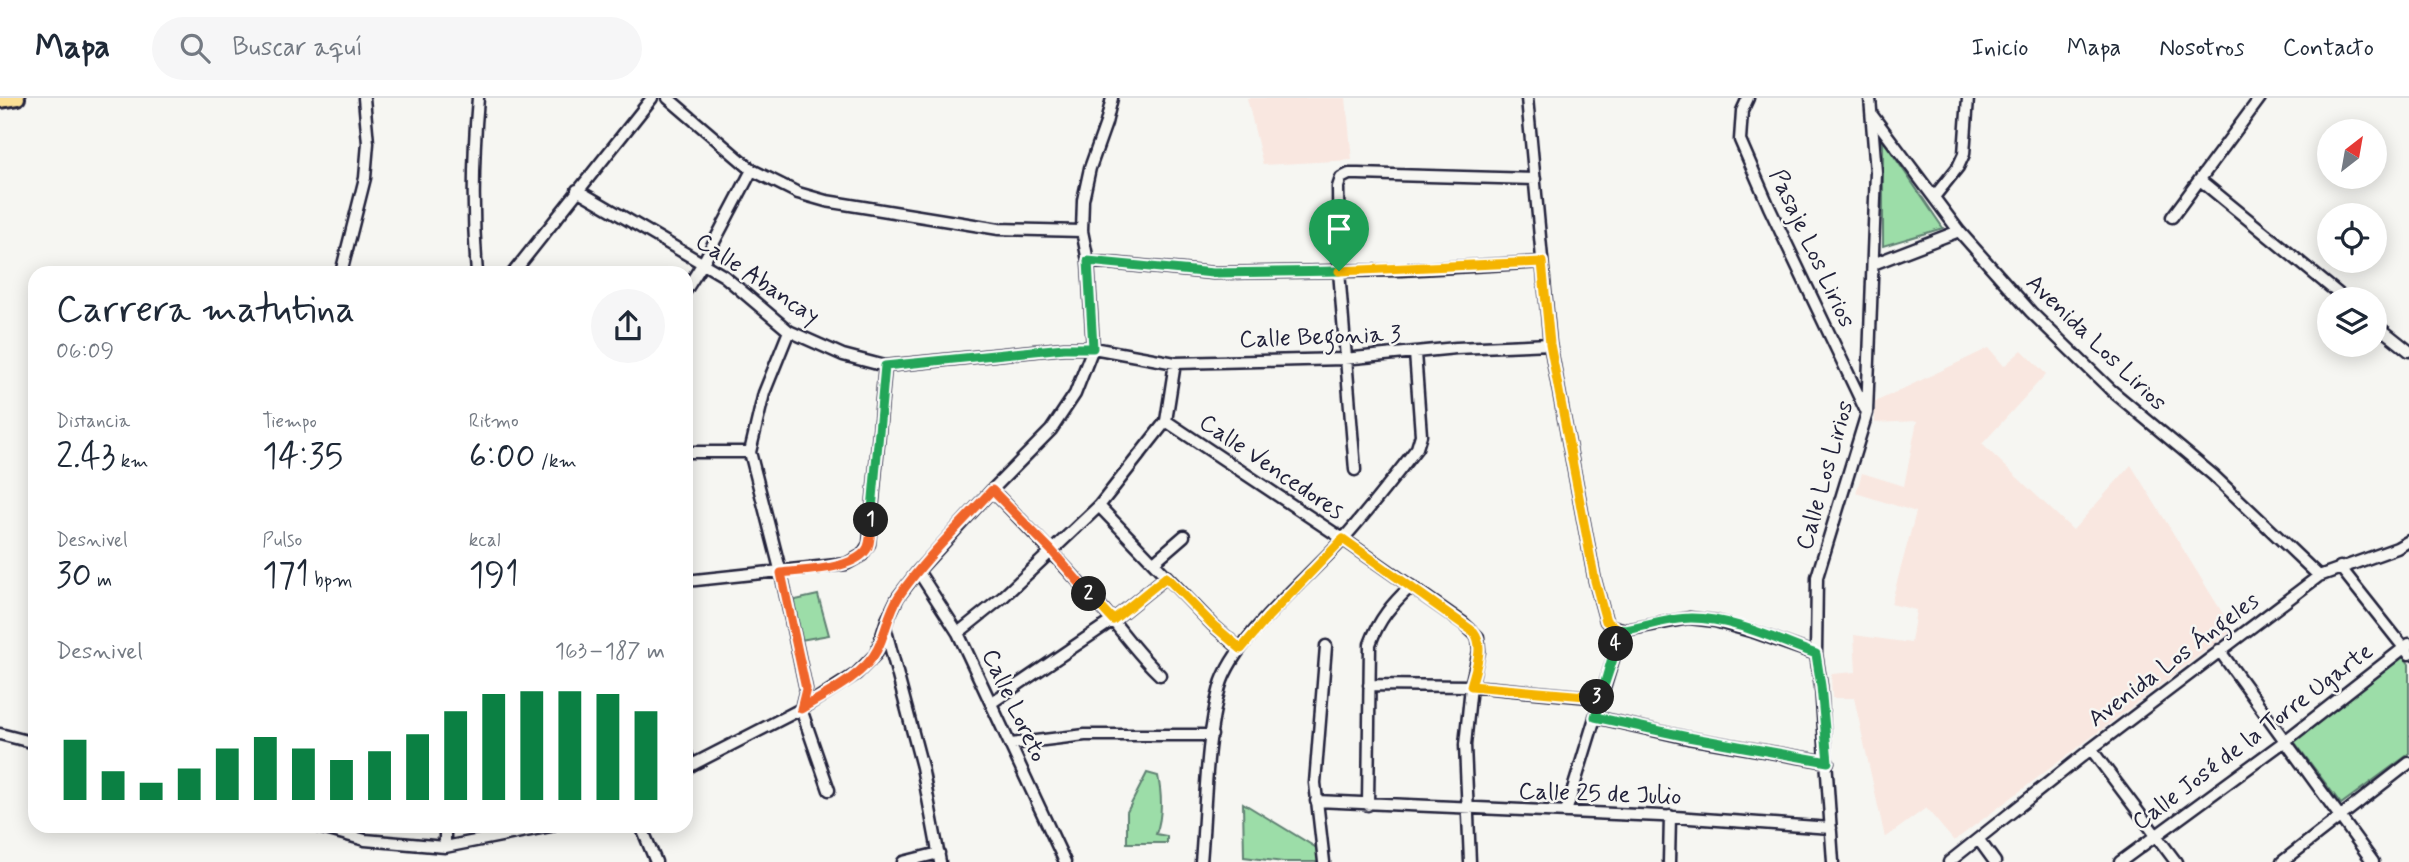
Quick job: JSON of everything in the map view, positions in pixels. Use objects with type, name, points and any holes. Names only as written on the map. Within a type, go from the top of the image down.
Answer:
[{"type":"main road","points":[[0,101],[16,98]]},
{"type":"street","points":[[343,266],[365,177],[368,144],[364,98]]},
{"type":"street","points":[[477,266],[473,145],[478,98]]},
{"type":"street","points":[[518,266],[652,98]]},
{"type":"street","points":[[668,98],[752,170],[798,193],[826,201],[999,229],[1082,231]]},
{"type":"street","points":[[693,764],[801,709],[856,674],[876,654],[898,597],[918,571],[1051,430],[1075,394],[1093,348],[1088,261],[1082,231],[1083,200],[1112,98]]},
{"type":"street","points":[[1527,98],[1550,344],[1595,581],[1606,621],[1618,629],[1626,630],[1689,618],[1714,621],[1816,654]]},
{"type":"street","name":"Pasaje Los Lirios","points":[[1748,98],[1742,111],[1740,140],[1867,413]]},
{"type":"street","name":"Calle Los Lirios","points":[[1833,862],[1828,762],[1816,654],[1816,577],[1867,413],[1876,172],[1870,98]]},
{"type":"street","points":[[1934,197],[1958,167],[1964,154],[1968,98]]},
{"type":"street","points":[[2172,217],[2260,98]]},
{"type":"street","name":"Avenida Los Lirios","points":[[1872,115],[1959,231],[2031,312],[2111,390],[2213,475],[2319,576]]},
{"type":"street","points":[[693,279],[752,170]]},
{"type":"street","points":[[1355,470],[1339,271],[1338,187],[1344,176],[1358,174],[1535,179]]},
{"type":"street","points":[[2200,180],[2330,287]]},
{"type":"street","name":"Calle Abancay","points":[[577,190],[724,276],[789,331],[842,355],[885,366],[1064,348],[1093,348]]},
{"type":"street","points":[[1873,264],[1959,231]]},
{"type":"street","points":[[1088,261],[1213,273],[1339,271],[1542,262]]},
{"type":"street","points":[[789,331],[764,393],[750,452],[781,573],[806,689],[801,709],[828,790]]},
{"type":"street","points":[[2387,334],[2409,351]]},
{"type":"street","name":"Calle Begonia 3","points":[[1093,348],[1175,363],[1344,359],[1456,348],[1550,344]]},
{"type":"street","points":[[1201,862],[1212,735],[1220,686],[1226,671],[1268,617],[1343,539],[1418,449],[1420,442],[1415,353]]},
{"type":"street","points":[[958,633],[1003,597],[1099,506],[1166,421],[1175,363]]},
{"type":"street","points":[[693,580],[846,564],[866,550],[869,544],[885,366]]},
{"type":"street","name":"Calle Vencedores","points":[[1166,421],[1343,539],[1474,632],[1478,637],[1479,650],[1471,686]]},
{"type":"street","points":[[693,452],[750,452]]},
{"type":"street","points":[[992,490],[1051,550],[1113,620],[1142,658],[1160,675]]},
{"type":"street","points":[[1099,506],[1213,625],[1241,649]]},
{"type":"street","points":[[1154,562],[1184,536]]},
{"type":"street","name":"Avenida Los Ángeles","points":[[1949,862],[2091,748],[2319,576],[2397,548],[2409,541]]},
{"type":"street","points":[[2340,567],[2407,648]]},
{"type":"street","name":"Calle Loreto","points":[[918,571],[958,633],[1065,862]]},
{"type":"street","points":[[990,703],[1113,620],[1166,577]]},
{"type":"street","points":[[1368,805],[1370,644],[1377,625],[1394,602],[1411,586]]},
{"type":"street","points":[[885,627],[922,767],[939,858],[903,862]]},
{"type":"street","points":[[1566,811],[1614,656],[1618,629]]},
{"type":"street","points":[[1324,862],[1315,783],[1326,646]]},
{"type":"street","name":"Calle José de la Torre Ugarte","points":[[2120,862],[2407,648]]},
{"type":"street","points":[[2219,650],[2373,862]]},
{"type":"street","points":[[1368,685],[1471,686],[1600,698]]},
{"type":"street","points":[[1470,862],[1465,746],[1471,686]]},
{"type":"street","points":[[1595,717],[1828,762]]},
{"type":"street","points":[[0,734],[28,741]]},
{"type":"street","points":[[1011,744],[1085,735],[1212,735]]},
{"type":"street","points":[[2091,748],[2176,862]]},
{"type":"street","points":[[2282,862],[2409,763]]},
{"type":"street","name":"Calle 25 de Julio","points":[[1316,801],[1670,816],[1831,828]]},
{"type":"street","points":[[1669,862],[1670,816]]},
{"type":"street","points":[[340,833],[365,840],[445,847],[499,833]]},
{"type":"street","points":[[445,833],[445,847]]},
{"type":"street","points":[[644,833],[656,862]]},
{"type":"street","points":[[1979,840],[1995,862]]},
{"type":"shaded area","points":[[1247,98],[1346,98],[1352,160],[1263,165]]},
{"type":"shaded area","points":[[1989,348],[2004,366],[2022,350],[2046,374],[1982,444],[2073,530],[2131,465],[2233,630],[1954,841],[1926,808],[1885,838],[1854,698],[1832,698],[1831,674],[1856,672],[1854,635],[1911,643],[1916,610],[1891,604],[1916,512],[1856,493],[1862,473],[1904,486],[1917,421],[1875,423],[1875,402]]},
{"type":"green space","points":[[1883,140],[1943,228],[1883,246]]},
{"type":"green space","points":[[818,595],[829,635],[800,640],[791,611],[791,601]]},
{"type":"green space","points":[[2403,656],[2409,664],[2409,754],[2341,804],[2293,740]]},
{"type":"green space","points":[[1147,773],[1158,776],[1161,805],[1156,834],[1167,836],[1167,843],[1127,843],[1127,812]]},
{"type":"green space","points":[[1243,803],[1320,850],[1319,862],[1283,862],[1244,857]]},
{"type":"route","points":[[1339,271],[1213,273],[1088,261],[1093,348],[1064,348],[885,366],[869,544],[866,550],[846,564],[781,573],[806,689],[801,709],[856,674],[876,654],[898,597],[918,571],[992,490],[1051,550],[1113,620],[1166,577],[1241,649],[1343,539],[1474,632],[1478,637],[1479,650],[1471,686],[1600,698],[1614,656],[1618,629],[1626,630],[1689,618],[1714,621],[1754,632],[1816,654],[1828,762],[1595,717],[1614,656],[1618,629],[1606,621],[1595,581],[1550,344],[1542,262],[1339,271]]}]
